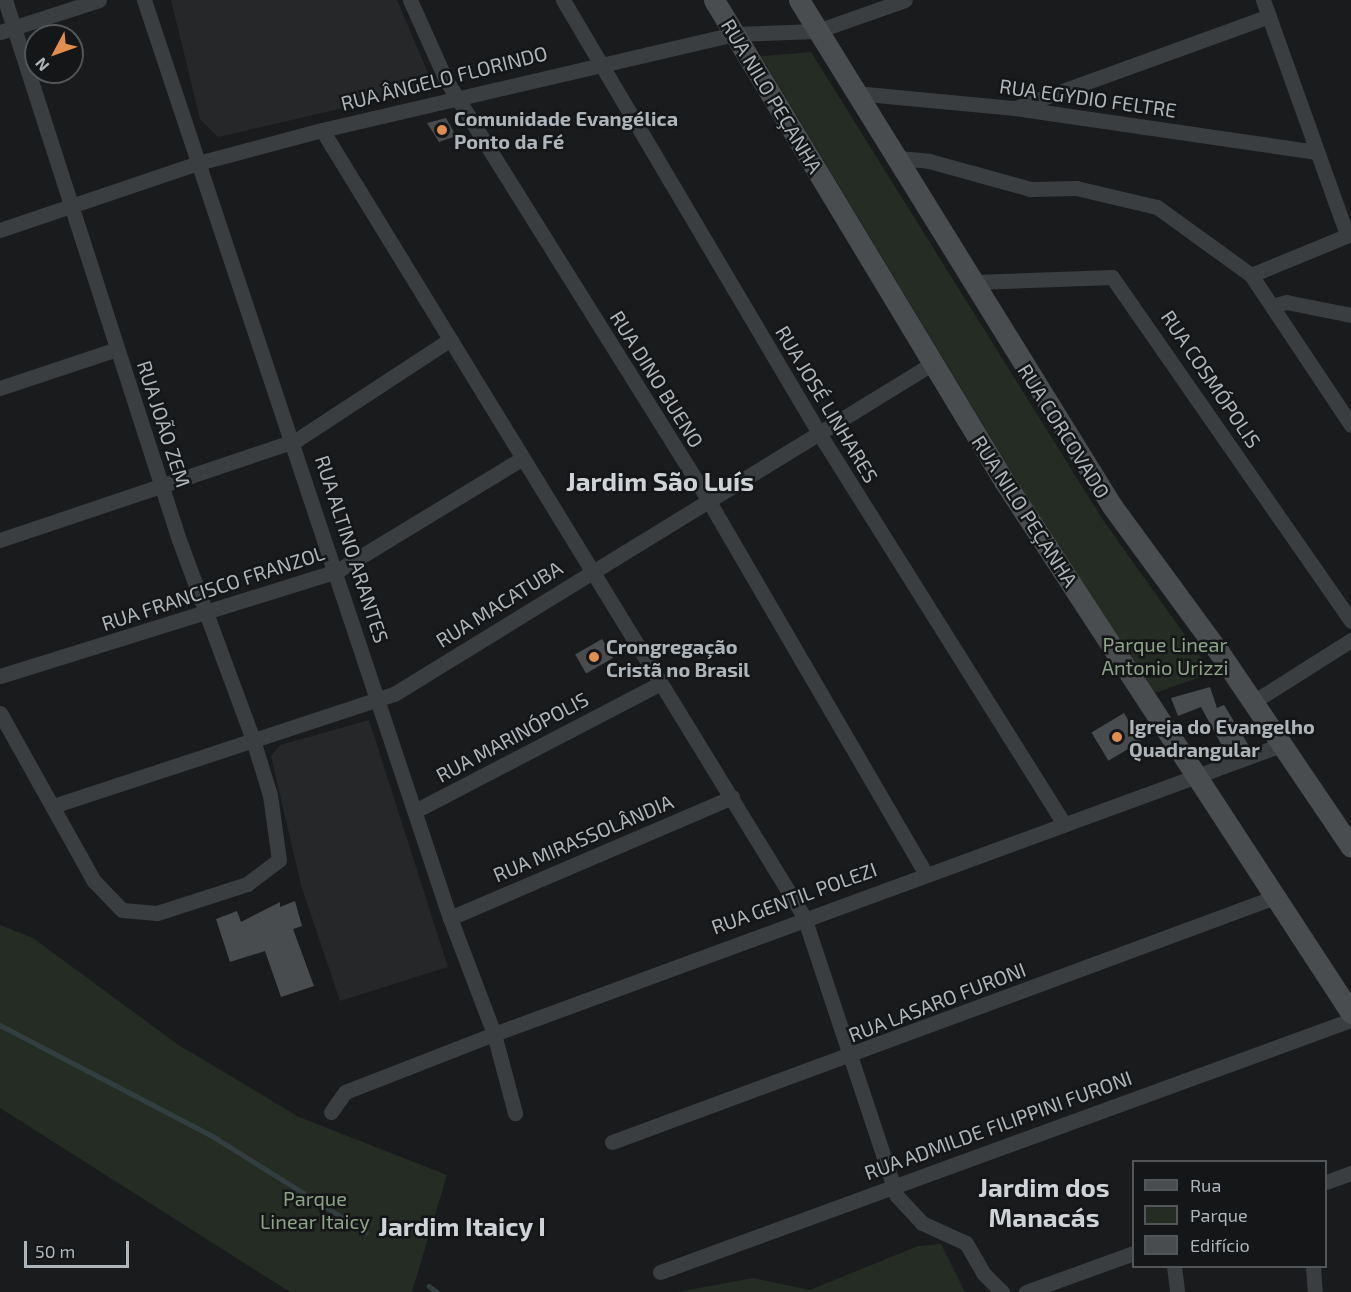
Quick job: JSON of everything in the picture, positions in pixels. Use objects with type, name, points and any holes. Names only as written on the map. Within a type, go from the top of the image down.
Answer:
[{"type":"street","name":"RUA JOÃO ZEM","points":[[5,0],[117,349],[206,613],[252,737],[270,795],[279,860],[247,884],[157,913],[122,910],[108,897],[53,806]]},
{"type":"street","points":[[0,32],[99,0]]},
{"type":"street","name":"RUA ALTINO ARANTES","points":[[144,0],[295,441],[450,918],[494,1034],[516,1113]]},
{"type":"street","name":"RUA DINO BUENO","points":[[410,0],[457,99],[707,498],[925,872]]},
{"type":"street","name":"RUA JOSÉ LINHARES","points":[[563,0],[819,433],[1064,824]]},
{"type":"street","name":"RUA NILO PEÇANHA","points":[[714,0],[933,363],[1197,780],[1351,1013]]},
{"type":"street","name":"RUA CORCOVADO","points":[[799,0],[1112,506],[1284,744],[1351,847]]},
{"type":"street","name":"RUA ÂNGELO FLORINDO","points":[[0,230],[198,163],[322,130],[457,99],[600,61],[734,34],[817,31],[905,0]]},
{"type":"street","points":[[1251,275],[1349,234],[1315,152],[1263,0]]},
{"type":"street","points":[[1015,108],[1269,16]]},
{"type":"street","name":"RUA EGYDIO FELTRE","points":[[855,93],[1015,108],[1315,152]]},
{"type":"street","points":[[322,130],[448,341],[732,797],[804,917],[893,1184],[922,1223],[966,1242],[983,1274],[1002,1292]]},
{"type":"street","points":[[897,158],[928,160],[1031,189],[1124,195],[1157,207],[1251,275],[1351,426]]},
{"type":"street","name":"RUA COSMÓPOLIS","points":[[974,282],[1112,277],[1351,621]]},
{"type":"street","points":[[1272,306],[1302,304],[1351,315]]},
{"type":"street","points":[[0,540],[162,483],[295,441],[448,341]]},
{"type":"street","points":[[0,388],[117,349]]},
{"type":"street","name":"RUA MACATUBA","points":[[53,806],[252,737],[378,701],[707,498],[933,363]]},
{"type":"street","name":"RUA FRANCISCO FRANZOL","points":[[0,676],[337,571],[521,459]]},
{"type":"street","points":[[1253,702],[1351,640]]},
{"type":"street","name":"RUA MARINÓPOLIS","points":[[415,811],[661,683]]},
{"type":"street","points":[[0,713],[53,806]]},
{"type":"street","name":"RUA GENTIL POLEZI","points":[[331,1112],[345,1092],[494,1034],[925,872],[1197,780],[1284,744]]},
{"type":"street","name":"RUA MIRASSOLÂNDIA","points":[[450,918],[732,797]]},
{"type":"street","name":"RUA LASARO FURONI","points":[[612,1142],[851,1057],[1275,897]]},
{"type":"street","name":"RUA ADMILDE FILIPPINI FURONI","points":[[660,1272],[893,1184],[1351,1020]]},
{"type":"street","points":[[1327,1182],[1351,1173]]},
{"type":"street","points":[[1026,1292],[1132,1254]]},
{"type":"street","points":[[1174,1268],[1177,1292]]},
{"type":"street","points":[[1313,1268],[1315,1292]]},
{"type":"shaded area","points":[[171,0],[397,0],[434,87],[218,137],[200,119]]},
{"type":"shaded area","points":[[369,720],[448,967],[340,1001],[301,885],[271,756],[280,745]]},
{"type":"green space","name":"Parque Linear Antonio Urizzi","points":[[811,52],[1103,520],[1212,673],[1155,693],[1061,554],[761,56]]},
{"type":"green space","name":"Parque Linear Itaicy","points":[[0,925],[33,938],[177,1044],[299,1117],[447,1175],[412,1292],[290,1292],[0,1108]]},
{"type":"green space","points":[[941,1244],[965,1292],[678,1292],[753,1278],[810,1290],[918,1246]]},
{"type":"building","name":"Comunidade Evangélica Ponto da Fé","points":[[446,118],[456,136],[439,142],[427,123]]},
{"type":"building","name":"Crongregação Cristã no Brasil","points":[[602,639],[613,658],[586,674],[575,654]]},
{"type":"building","points":[[1210,687],[1217,708],[1224,705],[1249,746],[1227,755],[1201,707],[1178,716],[1171,698]]},
{"type":"building","name":"Igreja do Evangelho Quadrangular","points":[[1124,713],[1141,741],[1108,761],[1091,733]]},
{"type":"building","points":[[295,901],[302,926],[293,929],[314,986],[281,997],[265,951],[230,962],[216,919],[237,911],[241,922],[280,902],[280,907]]},
{"type":"waterway","points":[[0,1025],[214,1137],[366,1232]]},
{"type":"waterway","points":[[429,1286],[437,1292]]},
{"type":"place","name":"Comunidade Evangélica Ponto da Fé","points":[[442,130]]},
{"type":"place","name":"Crongregação Cristã no Brasil","points":[[594,657]]},
{"type":"place","name":"Igreja do Evangelho Quadrangular","points":[[1117,737]]},
{"type":"district","name":"Jardim São Luís","points":[[660,481]]},
{"type":"district","name":"Jardim dos Manacás","points":[[1044,1202]]},
{"type":"district","name":"Jardim Itaicy I","points":[[462,1226]]}]
